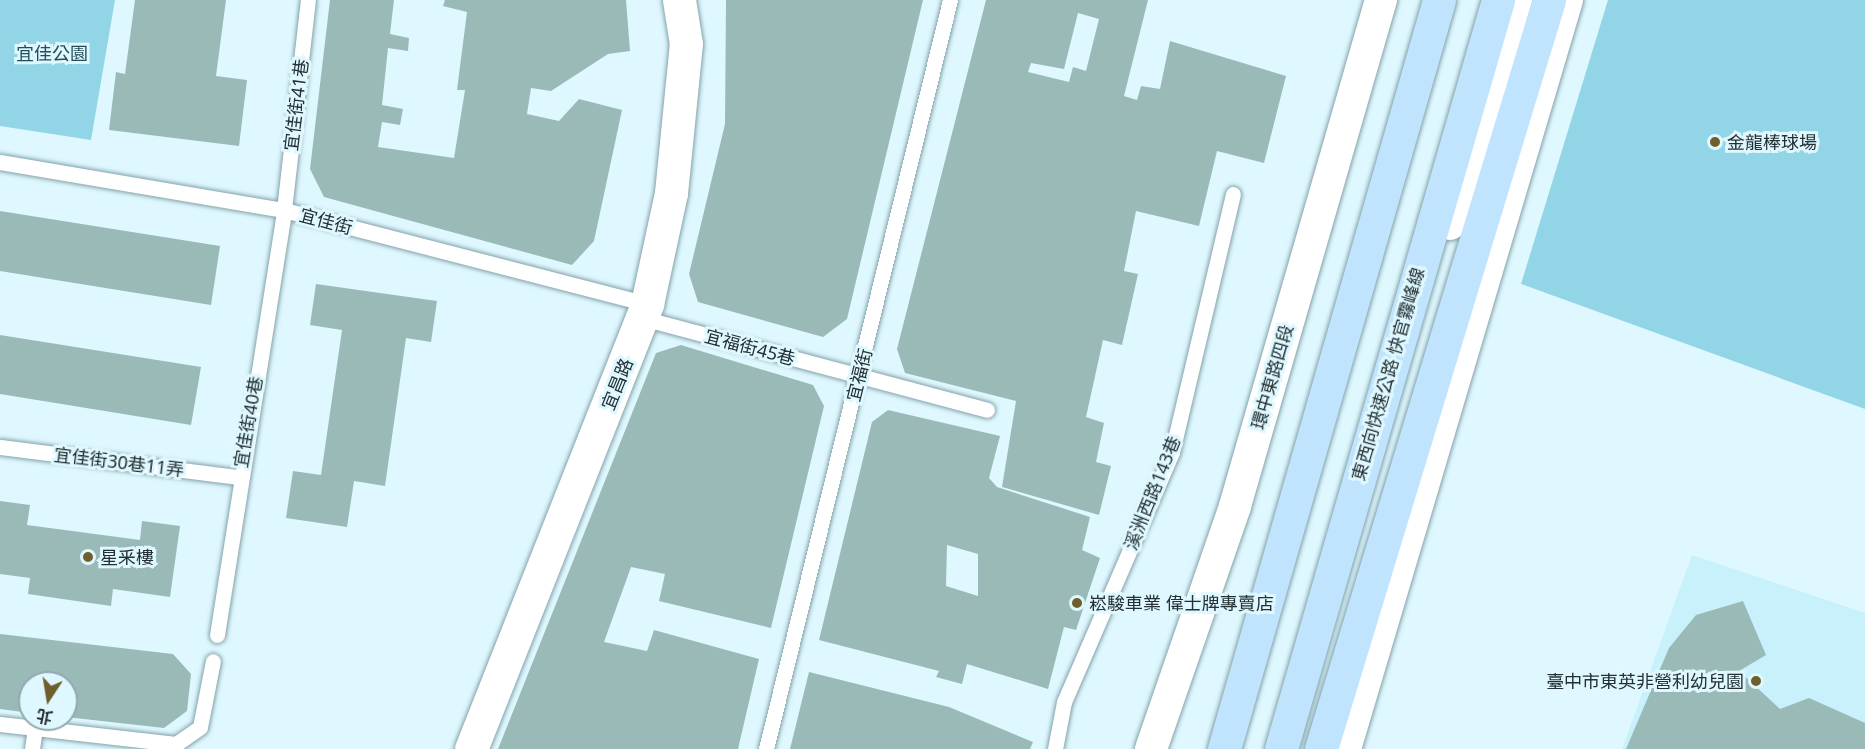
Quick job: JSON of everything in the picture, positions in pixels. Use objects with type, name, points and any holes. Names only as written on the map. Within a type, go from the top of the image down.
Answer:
[{"type":"highway","points":[[1224,749],[1439,0]]},
{"type":"highway","name":"東西向快速公路 快官霧峰線","points":[[1281,749],[1498,0]]},
{"type":"highway","points":[[1321,749],[1548,0]]},
{"type":"street","name":"宜昌路","points":[[471,749],[645,311],[672,182],[686,44],[679,0]]},
{"type":"street","points":[[1297,749],[1515,0]]},
{"type":"street","points":[[1346,749],[1567,0]]},
{"type":"street","name":"環中東路四段","points":[[1151,749],[1235,506],[1377,1]]},
{"type":"lane","name":"宜佳街41巷","points":[[284,210],[308,0]]},
{"type":"lane","name":"宜福街","points":[[766,749],[950,0]]},
{"type":"lane","name":"宜佳街","points":[[0,162],[284,210],[645,311]]},
{"type":"lane","name":"溪洲西路143巷","points":[[1055,749],[1064,702],[1172,452],[1233,194]]},
{"type":"lane","name":"宜佳街40巷","points":[[217,635],[239,477],[284,210]]},
{"type":"lane","name":"宜福街45巷","points":[[645,311],[858,376],[987,410]]},
{"type":"lane","name":"宜佳街30巷11弄","points":[[0,447],[239,477]]},
{"type":"lane","points":[[68,731],[176,744],[200,727],[213,661]]},
{"type":"lane","points":[[0,724],[18,726]]},
{"type":"lane","points":[[32,749],[34,731]]},
{"type":"shaded area","name":"臺中市東英非營利幼兒園","points":[[1692,555],[1865,613],[1865,749],[1622,749]]},
{"type":"green space","name":"宜佳公園","points":[[0,0],[115,0],[91,140],[0,126]]},
{"type":"green space","name":"金龍棒球場","points":[[1608,0],[1865,0],[1865,409],[1521,284]]},
{"type":"building","points":[[135,0],[226,0],[216,76],[247,80],[239,146],[109,130],[116,72],[125,74]]},
{"type":"building","points":[[330,0],[394,0],[390,34],[409,38],[408,51],[388,48],[382,105],[403,109],[400,125],[382,122],[378,147],[454,158],[465,90],[457,90],[467,12],[443,6],[445,0],[626,0],[630,51],[608,54],[551,91],[531,88],[527,114],[559,121],[579,99],[622,110],[594,241],[572,265],[324,197],[310,169]]},
{"type":"building","points":[[726,0],[923,0],[847,319],[823,337],[698,302],[689,274],[725,124]]},
{"type":"building","points":[[986,0],[1148,0],[1124,96],[1137,100],[1141,86],[1160,89],[1170,41],[1286,76],[1264,163],[1217,151],[1199,226],[1136,211],[1124,271],[1138,274],[1122,345],[1103,340],[1086,417],[1104,423],[1096,462],[1111,466],[1099,515],[1002,487],[1016,401],[905,373],[897,349]],"holes":[[[1078,13],[1099,19],[1086,71],[1073,67],[1069,82],[1028,72],[1031,63],[1064,69]]]},
{"type":"building","points":[[0,211],[220,246],[211,305],[0,271]]},
{"type":"building","points":[[316,284],[437,301],[431,342],[406,338],[385,486],[354,481],[347,527],[286,518],[293,471],[321,475],[342,330],[310,325]]},
{"type":"building","points":[[0,335],[201,367],[191,425],[0,394]]},
{"type":"building","points":[[681,345],[813,385],[824,406],[771,628],[659,601],[665,574],[631,567],[604,642],[647,651],[654,630],[759,659],[738,749],[498,749],[656,353]]},
{"type":"building","points":[[888,410],[1000,436],[989,478],[997,487],[1090,517],[1082,550],[1100,558],[1076,630],[1064,627],[1048,689],[967,664],[962,684],[936,677],[939,671],[819,640],[872,422]],"holes":[[[947,545],[978,554],[978,596],[946,586]]]},
{"type":"building","name":"星釆樓","points":[[0,501],[30,505],[27,525],[140,540],[142,521],[180,526],[170,597],[113,589],[111,606],[28,594],[30,578],[0,574]]},
{"type":"building","points":[[1743,601],[1766,655],[1739,671],[1780,709],[1809,698],[1865,723],[1865,749],[1626,749],[1669,648],[1696,615]]},
{"type":"building","points":[[0,634],[173,654],[191,674],[187,711],[164,728],[78,718],[78,671],[18,671],[18,711],[0,709]]},
{"type":"building","points":[[809,672],[949,707],[1033,742],[1030,749],[790,749]]},
{"type":"place","name":"金龍棒球場","points":[[1715,142]]},
{"type":"place","name":"星釆樓","points":[[88,557]]},
{"type":"place","name":"崧駿車業 偉士牌專賣店","points":[[1077,603]]},
{"type":"place","name":"臺中市東英非營利幼兒園","points":[[1756,681]]}]
